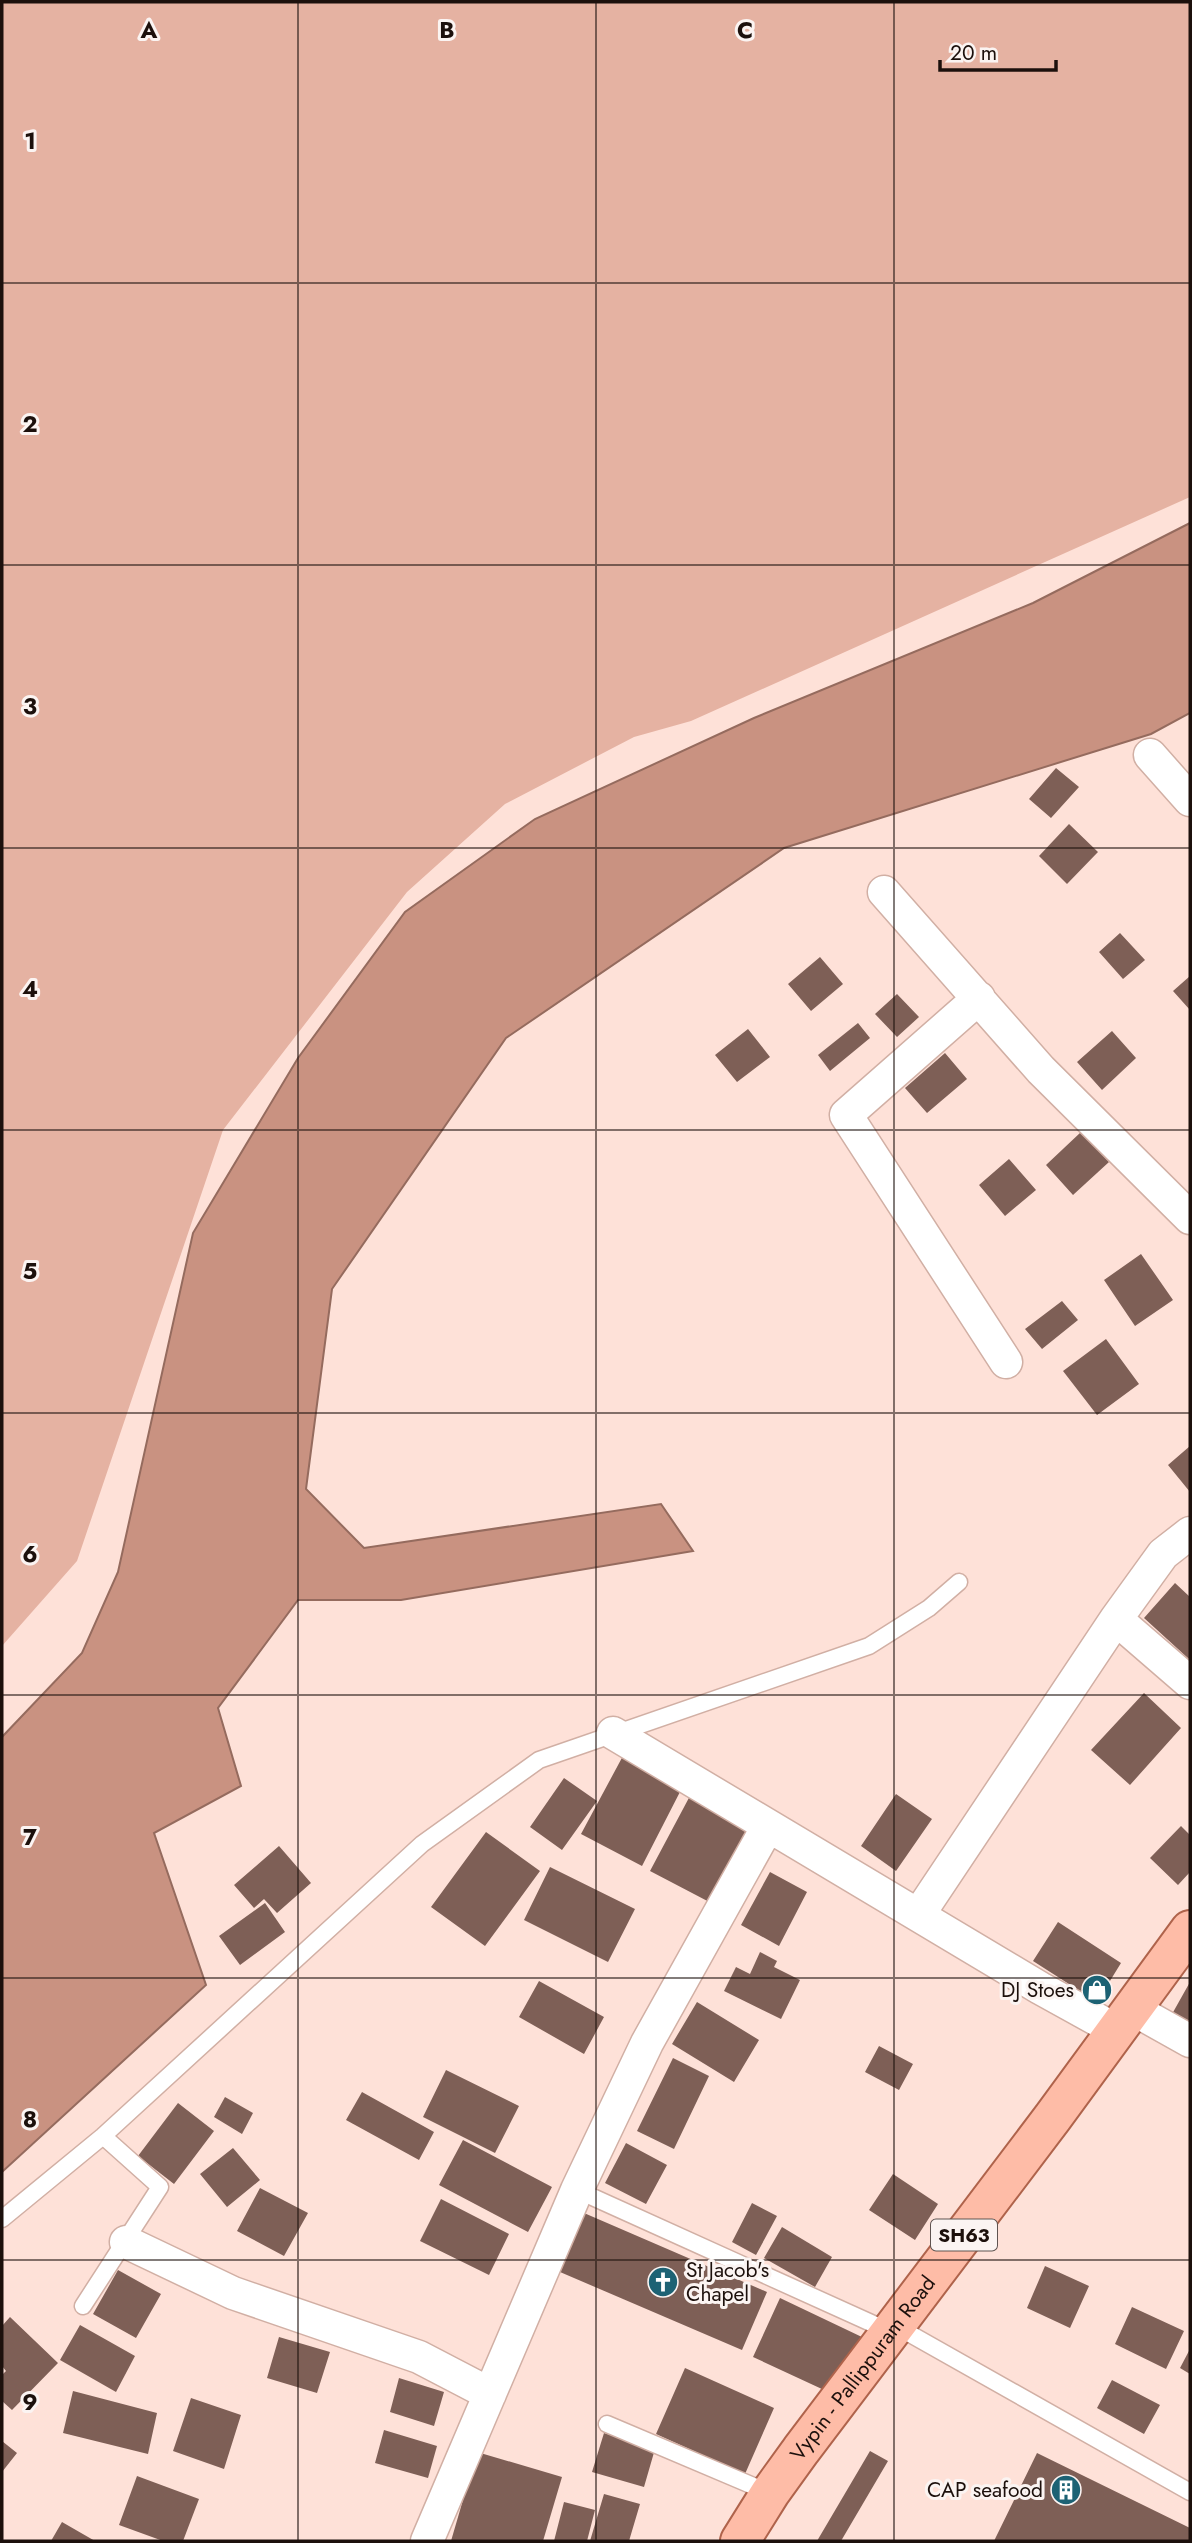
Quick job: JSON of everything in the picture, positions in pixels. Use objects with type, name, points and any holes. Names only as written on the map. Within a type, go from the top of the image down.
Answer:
[{"type":"main road","name":"Vypin - Pallippuram Road","points":[[740,2541],[770,2493],[1190,1930]]},
{"type":"street","points":[[1150,755],[1190,800]]},
{"type":"street","points":[[884,892],[1041,1070],[1190,1218]]},
{"type":"street","points":[[978,998],[846,1115],[1006,1362]]},
{"type":"street","points":[[919,1914],[1116,1619],[1163,1554],[1190,1533]]},
{"type":"street","points":[[1116,1619],[1190,1683]]},
{"type":"street","points":[[613,1733],[1040,1988],[1190,2041]]},
{"type":"street","points":[[427,2541],[577,2190],[647,2043],[768,1826]]},
{"type":"street","points":[[127,2242],[233,2293],[419,2357],[490,2394]]},
{"type":"lane","points":[[2,2219],[103,2136],[422,1844],[539,1760],[869,1646],[929,1608],[959,1582]]},
{"type":"lane","points":[[83,2305],[127,2242],[160,2187],[103,2136]]},
{"type":"lane","points":[[577,2190],[893,2329],[1190,2492]]},
{"type":"lane","points":[[607,2424],[770,2493]]},
{"type":"shaded area","points":[[2,2],[1190,2],[1190,497],[691,721],[634,737],[505,804],[407,892],[223,1130],[77,1561],[2,1646]]},
{"type":"shaded area","points":[[1190,523],[1190,713],[1151,734],[784,848],[506,1038],[332,1289],[306,1489],[364,1548],[661,1504],[693,1551],[401,1600],[298,1600],[218,1708],[241,1786],[154,1833],[206,1985],[2,2172],[2,1737],[82,1653],[118,1572],[193,1233],[298,1058],[405,912],[535,819],[754,718],[1033,603]]},
{"type":"building","points":[[1056,768],[1079,787],[1051,818],[1029,799]]},
{"type":"building","points":[[1069,824],[1098,852],[1067,884],[1039,856]]},
{"type":"building","points":[[1120,933],[1145,960],[1123,979],[1099,952]]},
{"type":"building","points":[[820,957],[843,984],[811,1011],[788,984]]},
{"type":"building","points":[[1190,976],[1190,1010],[1173,991]]},
{"type":"building","points":[[897,994],[919,1017],[897,1037],[875,1014]]},
{"type":"building","points":[[858,1023],[870,1038],[830,1071],[818,1055]]},
{"type":"building","points":[[748,1029],[770,1057],[737,1082],[715,1055]]},
{"type":"building","points":[[1112,1031],[1136,1058],[1102,1090],[1077,1062]]},
{"type":"building","points":[[945,1053],[967,1079],[927,1113],[905,1088]]},
{"type":"building","points":[[1081,1132],[1109,1162],[1073,1195],[1046,1165]]},
{"type":"building","points":[[1009,1159],[1036,1190],[1005,1216],[979,1185]]},
{"type":"building","points":[[1141,1254],[1173,1300],[1135,1326],[1104,1280]]},
{"type":"building","points":[[1062,1301],[1078,1320],[1042,1349],[1025,1329]]},
{"type":"building","points":[[1106,1339],[1139,1384],[1097,1415],[1063,1371]]},
{"type":"building","points":[[1190,1446],[1190,1492],[1168,1465]]},
{"type":"building","points":[[1175,1583],[1190,1597],[1190,1660],[1144,1618]]},
{"type":"building","points":[[1144,1693],[1181,1728],[1130,1785],[1091,1750]]},
{"type":"building","points":[[624,1754],[683,1786],[642,1866],[581,1834]]},
{"type":"building","points":[[564,1778],[597,1801],[562,1850],[530,1827]]},
{"type":"building","points":[[691,1794],[755,1829],[715,1905],[650,1871]]},
{"type":"building","points":[[896,1794],[932,1819],[896,1871],[861,1846]]},
{"type":"building","points":[[1181,1826],[1190,1835],[1190,1872],[1178,1885],[1150,1858]]},
{"type":"building","points":[[486,1832],[540,1871],[485,1946],[431,1907]]},
{"type":"building","points":[[279,1846],[311,1883],[277,1913],[264,1899],[254,1908],[234,1885]]},
{"type":"building","points":[[550,1867],[635,1909],[608,1962],[524,1920]]},
{"type":"building","points":[[770,1872],[807,1892],[779,1946],[741,1925]]},
{"type":"building","points":[[265,1903],[285,1932],[240,1965],[219,1936]]},
{"type":"building","points":[[1058,1922],[1121,1963],[1097,2002],[1033,1961]]},
{"type":"building","points":[[760,1952],[777,1961],[774,1967],[800,1980],[781,2019],[724,1991],[736,1967],[750,1974]]},
{"type":"building","points":[[539,1981],[604,2017],[584,2054],[519,2017]]},
{"type":"building","points":[[1190,1982],[1190,2036],[1167,2023]]},
{"type":"building","points":[[697,2002],[759,2040],[734,2082],[672,2044]]},
{"type":"building","points":[[879,2046],[913,2064],[899,2090],[865,2072]]},
{"type":"building","points":[[673,2058],[709,2076],[674,2149],[637,2131]]},
{"type":"building","points":[[446,2070],[519,2106],[495,2153],[423,2117]]},
{"type":"building","points":[[362,2092],[434,2132],[419,2160],[346,2120]]},
{"type":"building","points":[[225,2097],[253,2113],[242,2134],[214,2117]]},
{"type":"building","points":[[178,2103],[214,2131],[174,2184],[138,2156]]},
{"type":"building","points":[[463,2140],[552,2187],[528,2232],[439,2185]]},
{"type":"building","points":[[626,2143],[667,2165],[646,2204],[605,2183]]},
{"type":"building","points":[[233,2148],[260,2180],[227,2207],[200,2174]]},
{"type":"building","points":[[893,2174],[938,2204],[915,2240],[869,2210]]},
{"type":"building","points":[[260,2188],[308,2213],[284,2256],[237,2231]]},
{"type":"building","points":[[441,2199],[509,2234],[489,2275],[420,2241]]},
{"type":"building","points":[[752,2203],[777,2216],[756,2255],[732,2242]]},
{"type":"building","name":"St Jacob's Chapel","points":[[584,2213],[767,2292],[742,2350],[560,2272]]},
{"type":"building","points":[[782,2227],[832,2257],[815,2287],[764,2258]]},
{"type":"building","points":[[1045,2266],[1089,2286],[1070,2328],[1027,2308]]},
{"type":"building","points":[[118,2270],[161,2294],[136,2338],[93,2314]]},
{"type":"building","points":[[780,2298],[864,2338],[837,2396],[753,2357]]},
{"type":"building","points":[[1132,2307],[1184,2331],[1166,2369],[1115,2344]]},
{"type":"building","points":[[10,2317],[58,2363],[12,2410],[2,2401],[2,2375],[6,2371],[2,2366],[2,2326]]},
{"type":"building","points":[[80,2325],[135,2356],[116,2392],[60,2360]]},
{"type":"building","points":[[279,2337],[330,2352],[317,2393],[267,2378]]},
{"type":"building","points":[[1190,2349],[1190,2374],[1180,2368]]},
{"type":"building","points":[[685,2368],[774,2408],[745,2474],[656,2434]]},
{"type":"building","points":[[399,2378],[444,2392],[434,2426],[390,2412]]},
{"type":"building","points":[[1112,2380],[1160,2405],[1144,2434],[1097,2408]]},
{"type":"building","points":[[73,2391],[157,2413],[148,2454],[63,2433]]},
{"type":"building","points":[[191,2398],[241,2415],[224,2469],[173,2451]]},
{"type":"building","points":[[384,2430],[437,2446],[428,2478],[375,2463]]},
{"type":"building","points":[[604,2433],[655,2449],[644,2487],[592,2472]]},
{"type":"building","points":[[2,2441],[17,2453],[2,2472]]},
{"type":"building","points":[[870,2451],[888,2461],[841,2541],[817,2541]]},
{"type":"building","points":[[477,2452],[562,2477],[543,2541],[451,2541]]},
{"type":"building","name":"CAP seafood","points":[[1037,2453],[1190,2528],[1190,2541],[994,2541]]},
{"type":"building","points":[[137,2476],[199,2499],[183,2541],[163,2541],[119,2525]]},
{"type":"building","points":[[604,2494],[640,2504],[629,2541],[590,2541]]},
{"type":"building","points":[[564,2502],[595,2510],[587,2541],[554,2541]]},
{"type":"building","points":[[62,2522],[95,2541],[51,2541]]},
{"type":"place","name":"DJ Stoes","points":[[1097,1990]]},
{"type":"place","name":"St Jacob's Chapel","points":[[663,2282]]},
{"type":"place","name":"CAP seafood","points":[[1066,2490]]}]
